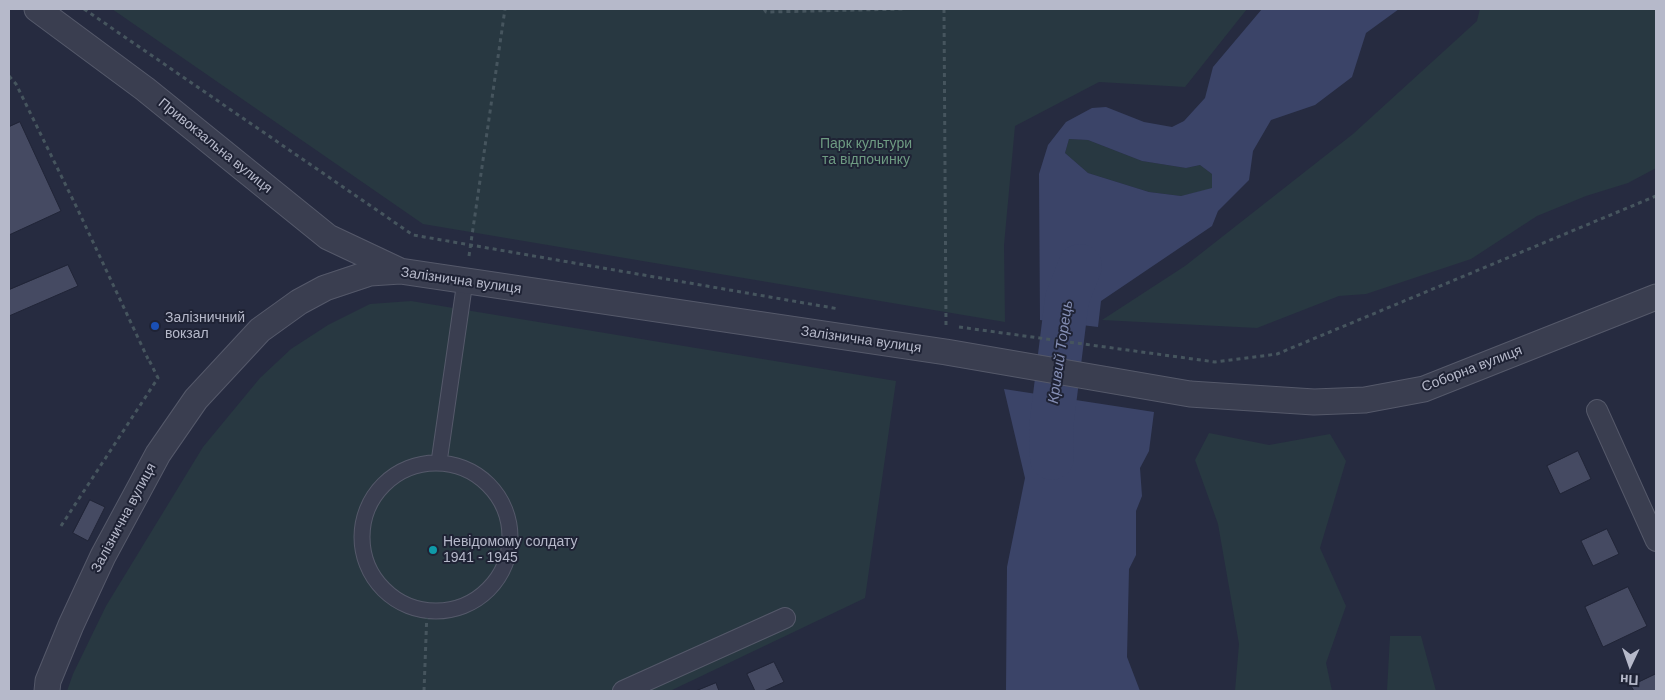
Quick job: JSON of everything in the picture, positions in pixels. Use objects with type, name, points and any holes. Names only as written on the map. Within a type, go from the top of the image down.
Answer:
[{"type":"street","name":"Привокзальна вулиця","points":[[37,9],[145,89],[328,238],[400,271]]},
{"type":"street","name":"Залізнична вулиця","points":[[46,691],[48,681],[71,626],[103,556],[158,454],[196,399],[260,330],[299,302],[325,288],[370,273],[400,271],[946,352],[1190,394]]},
{"type":"street","points":[[439,462],[465,281]]},
{"type":"street","name":"Соборна вулиця","points":[[1190,394],[1314,402],[1365,400],[1424,389],[1656,297]]},
{"type":"street","points":[[1597,410],[1656,541]]},
{"type":"street","points":[[439,462],[463,467],[484,479],[499,497],[509,519],[510,543],[505,566],[492,586],[474,601],[451,610],[427,611],[404,605],[383,590],[368,570],[361,545],[362,519],[373,496],[391,477],[414,465],[439,462]]},
{"type":"street","points":[[624,691],[785,618]]},
{"type":"path","points":[[84,9],[413,235],[840,309]]},
{"type":"path","points":[[465,281],[505,9]]},
{"type":"path","points":[[764,9],[766,12],[904,9]]},
{"type":"path","points":[[944,9],[946,325],[1215,362],[1277,354],[1656,196]]},
{"type":"path","points":[[9,76],[16,84],[158,378],[61,526]]},
{"type":"path","points":[[424,691],[427,611]]},
{"type":"green space","name":"Парк культури та відпочинку","points":[[112,9],[1247,9],[1185,87],[1099,82],[1015,126],[1004,245],[1005,322],[423,224]]},
{"type":"green space","points":[[1480,9],[1656,9],[1656,168],[1628,183],[1586,196],[1537,216],[1471,259],[1366,294],[1339,296],[1257,328],[1102,320],[1185,266],[1353,134],[1477,21]]},
{"type":"green space","points":[[1069,139],[1088,140],[1142,161],[1186,168],[1200,165],[1212,174],[1212,189],[1181,196],[1149,192],[1088,173],[1065,153]]},
{"type":"green space","points":[[411,301],[896,381],[865,598],[670,691],[67,691],[73,674],[106,606],[203,447],[260,378],[291,349],[328,325],[370,304]]},
{"type":"green space","points":[[1209,433],[1269,445],[1330,434],[1346,461],[1320,548],[1346,606],[1326,663],[1332,691],[1235,691],[1239,644],[1218,524],[1195,460]]},
{"type":"green space","points":[[1390,636],[1421,636],[1436,691],[1387,691]]},
{"type":"water","points":[[1262,9],[1399,9],[1366,33],[1352,77],[1315,105],[1271,120],[1253,151],[1249,180],[1218,211],[1212,226],[1101,301],[1098,327],[1040,320],[1039,174],[1048,145],[1066,122],[1092,108],[1106,107],[1144,122],[1172,127],[1184,121],[1205,98],[1213,67]],"holes":[[[1069,139],[1088,140],[1142,161],[1186,168],[1200,165],[1212,174],[1212,188],[1181,196],[1149,192],[1088,173],[1065,153]]]},
{"type":"water","points":[[1004,389],[1154,412],[1149,451],[1140,468],[1142,496],[1136,511],[1136,555],[1129,569],[1127,657],[1140,691],[1006,691],[1007,567],[1025,478]]},
{"type":"building","points":[[20,122],[61,211],[9,235],[9,127]]},
{"type":"building","points":[[68,265],[78,286],[9,316],[9,290]]},
{"type":"building","points":[[1578,451],[1591,479],[1560,494],[1547,466]]},
{"type":"building","points":[[90,500],[105,507],[88,541],[73,533]]},
{"type":"building","points":[[1607,529],[1619,554],[1593,566],[1581,541]]},
{"type":"building","points":[[1628,587],[1647,626],[1603,647],[1585,607]]},
{"type":"building","points":[[774,662],[784,682],[764,691],[755,691],[747,674]]},
{"type":"building","points":[[1656,674],[1656,691],[1634,691],[1631,686]]},
{"type":"building","points":[[716,683],[719,691],[696,691]]},
{"type":"waterway","name":"Кривий Торець","points":[[1052,458],[1051,428],[1067,299],[1080,266]]},
{"type":"place","name":"Залізничний вокзал","points":[[155,326]]},
{"type":"place","name":"Невідомому солдату 1941 - 1945","points":[[433,550]]}]
